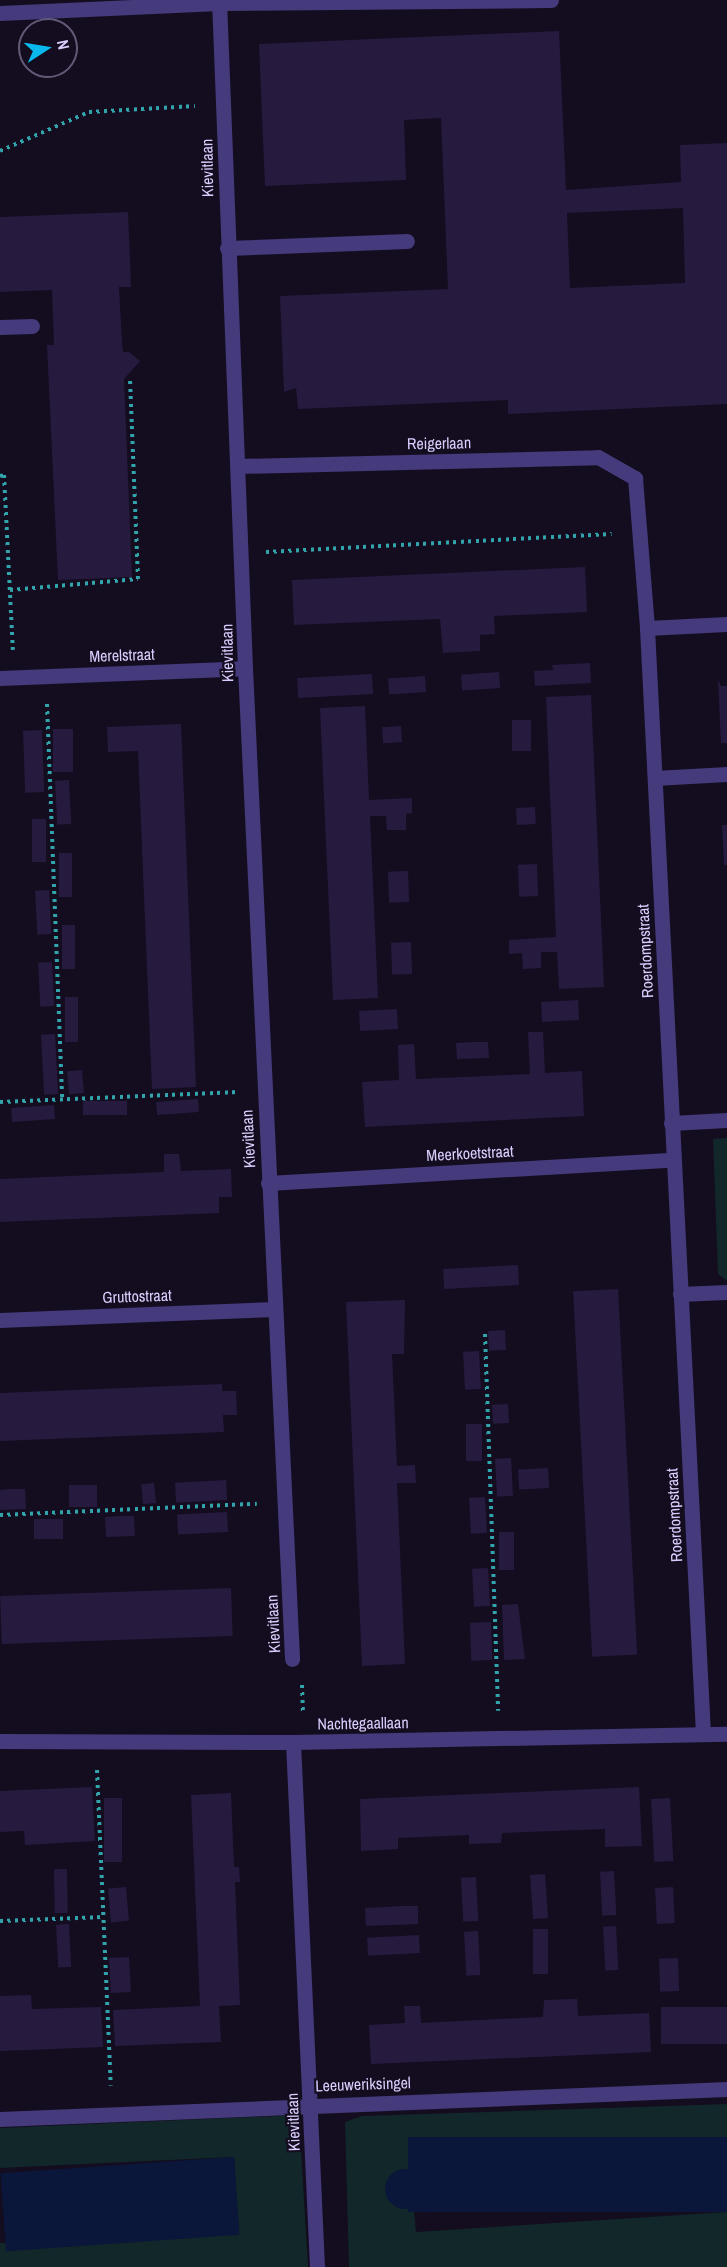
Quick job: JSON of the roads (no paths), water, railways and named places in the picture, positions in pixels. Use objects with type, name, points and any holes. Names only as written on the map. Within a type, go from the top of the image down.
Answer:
[{"type":"street","points":[[0,13],[219,2],[552,0]]},
{"type":"street","name":"Kievitlaan","points":[[219,2],[227,248],[243,553],[245,668],[292,1659]]},
{"type":"street","points":[[227,248],[406,241]]},
{"type":"street","points":[[0,327],[32,326]]},
{"type":"street","name":"Reigerlaan","points":[[239,466],[598,457],[635,478]]},
{"type":"street","name":"Roerdompstraat","points":[[635,478],[647,628],[703,1734]]},
{"type":"street","points":[[647,628],[727,624]]},
{"type":"street","name":"Merelstraat","points":[[7,678],[245,668]]},
{"type":"street","points":[[655,778],[727,774]]},
{"type":"street","points":[[672,1123],[727,1120]]},
{"type":"street","name":"Meerkoetstraat","points":[[268,1183],[673,1160]]},
{"type":"street","points":[[680,1294],[727,1292]]},
{"type":"street","name":"Gruttostraat","points":[[0,1320],[275,1309]]},
{"type":"street","name":"Nachtegaallaan","points":[[0,1741],[293,1742],[727,1734]]},
{"type":"street","name":"Kievitlaan","points":[[293,1742],[317,2267]]},
{"type":"street","name":"Leeuweriksingel","points":[[0,2119],[310,2104],[727,2089]]},
{"type":"water","points":[[408,2137],[727,2137],[727,2212],[408,2212]]},
{"type":"water","points":[[234,2157],[239,2235],[6,2251],[1,2173]]},
{"type":"waterway","points":[[405,2189],[466,2187]]}]
